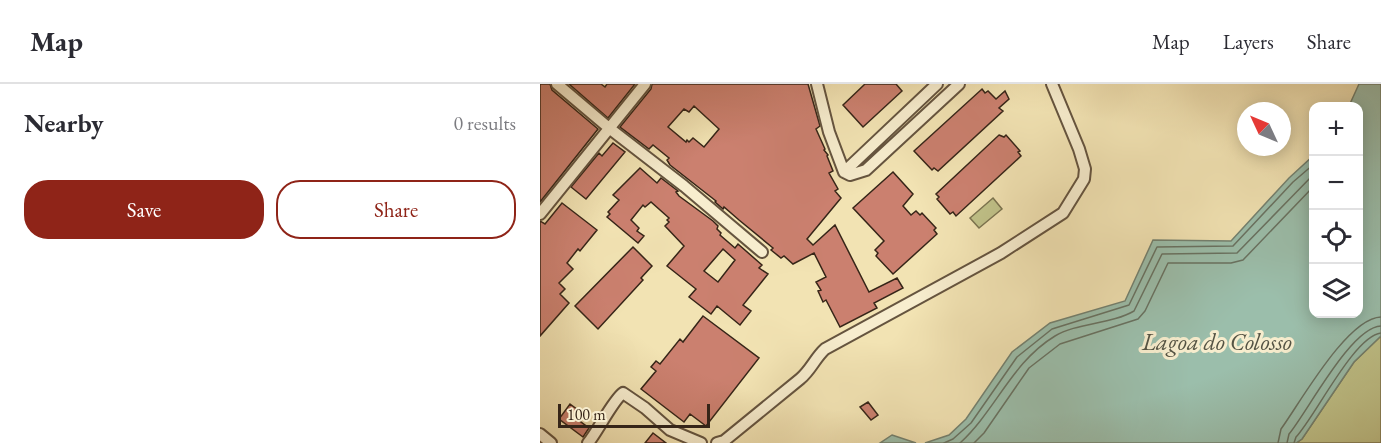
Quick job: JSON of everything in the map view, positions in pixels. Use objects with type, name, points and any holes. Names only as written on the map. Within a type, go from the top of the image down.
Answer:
[{"type":"street","points":[[557,84],[762,252]]},
{"type":"street","points":[[540,214],[645,84]]},
{"type":"street","points":[[817,84],[829,132],[844,172],[850,175],[866,170],[959,84]]},
{"type":"street","points":[[844,172],[937,84]]},
{"type":"street","points":[[717,443],[724,441],[800,379],[811,369],[815,360],[825,349],[1001,253],[1063,213],[1084,179],[1084,169],[1079,149],[1052,84]]},
{"type":"street","points":[[588,443],[616,399],[623,393],[645,408],[670,430],[701,443]]},
{"type":"street","points":[[540,434],[551,443]]},
{"type":"green space","points":[[993,198],[1002,209],[979,228],[970,218]]},
{"type":"green space","points":[[1381,336],[1381,443],[1296,443],[1302,439],[1354,362]]},
{"type":"water","name":"Lagoa do Colosso","points":[[1359,84],[1381,84],[1381,336],[1354,362],[1302,439],[1296,443],[925,443],[949,435],[966,419],[1012,352],[1050,323],[1125,301],[1153,240],[1231,241],[1309,160],[1309,318],[1363,318],[1363,102],[1351,102]]},
{"type":"water","points":[[892,435],[916,443],[880,443]]},
{"type":"building","points":[[540,84],[550,84],[552,90],[598,129],[540,202]]},
{"type":"building","points":[[569,84],[601,84],[605,87],[607,84],[635,84],[608,118]]},
{"type":"building","points":[[652,84],[808,84],[820,126],[816,129],[833,171],[829,173],[838,189],[835,191],[841,198],[807,239],[813,245],[835,225],[869,292],[897,278],[903,288],[874,303],[877,308],[840,327],[826,300],[823,302],[818,291],[821,290],[816,282],[826,277],[814,253],[793,264],[784,256],[781,258],[771,250],[773,248],[670,165],[667,160],[669,158],[653,145],[649,149],[620,127],[651,89]],"holes":[[[694,106],[719,129],[704,147],[693,138],[686,142],[668,127],[684,109],[689,112]]]},
{"type":"building","points":[[865,84],[896,84],[902,91],[863,127],[843,105]]},
{"type":"building","points":[[982,89],[985,93],[988,91],[996,99],[1005,91],[1009,99],[999,108],[1003,111],[938,171],[934,168],[932,170],[914,151]]},
{"type":"building","points":[[999,135],[1004,137],[1006,135],[1020,151],[1018,152],[1021,156],[956,216],[953,212],[950,214],[937,199],[939,197],[936,194]]},
{"type":"building","points":[[613,143],[625,152],[586,199],[571,187],[599,153],[602,156]]},
{"type":"building","points":[[640,168],[657,183],[661,178],[678,191],[676,192],[679,196],[718,226],[720,235],[735,248],[738,244],[762,265],[759,268],[768,274],[743,305],[751,311],[740,325],[717,306],[711,314],[689,297],[696,289],[667,266],[684,246],[665,226],[669,218],[651,202],[645,207],[643,205],[631,220],[639,228],[637,231],[644,236],[638,243],[607,217],[610,214],[608,212],[619,200],[613,195]],"holes":[[[723,249],[735,260],[718,282],[704,271]]]},
{"type":"building","points":[[893,172],[913,194],[903,206],[911,215],[916,211],[920,215],[922,213],[936,228],[934,230],[937,234],[893,274],[876,256],[878,253],[875,250],[884,241],[853,208]]},
{"type":"building","points":[[562,203],[597,230],[567,263],[573,269],[559,283],[565,289],[560,294],[569,303],[540,336],[540,221],[545,224]]},
{"type":"building","points":[[633,247],[652,266],[641,278],[643,280],[598,329],[575,306]]},
{"type":"building","points":[[703,316],[759,358],[706,426],[690,414],[684,422],[641,389],[656,371],[651,367],[656,361],[660,364],[680,339],[683,342]]},
{"type":"building","points":[[868,402],[878,415],[871,420],[860,407]]},
{"type":"building","points":[[570,404],[582,413],[577,419],[589,428],[583,437],[559,419]]},
{"type":"building","points":[[653,433],[666,443],[645,443]]}]
